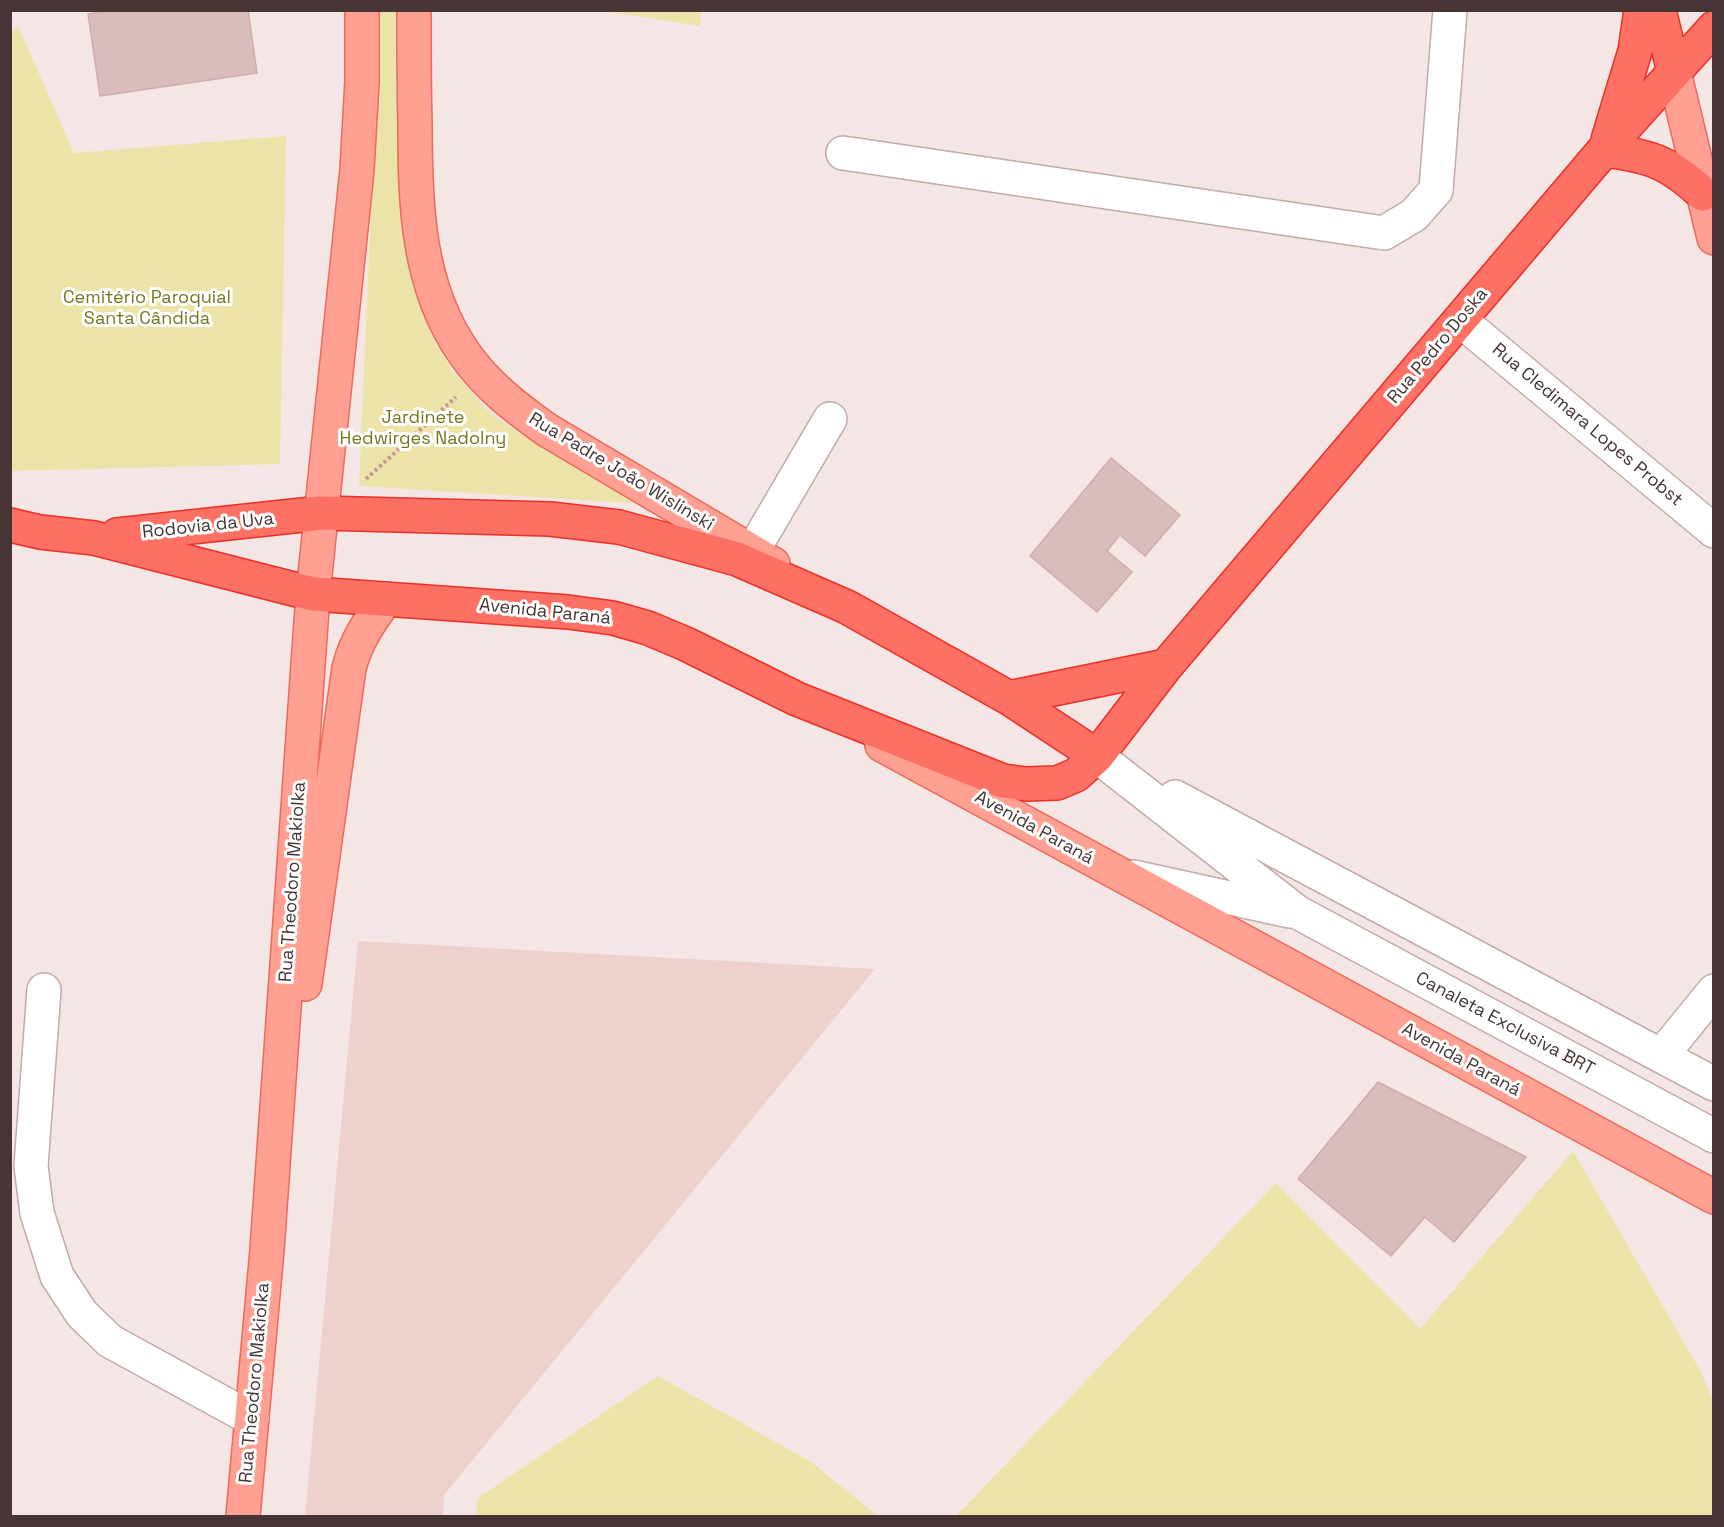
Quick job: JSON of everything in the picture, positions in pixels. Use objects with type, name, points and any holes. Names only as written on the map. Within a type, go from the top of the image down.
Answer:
[{"type":"highway","points":[[1641,10],[1632,61],[1604,150],[1638,155],[1664,164],[1684,176],[1703,194]]},
{"type":"highway","points":[[1659,10],[1674,72]]},
{"type":"highway","name":"Rua Pedro Doska","points":[[1046,784],[1056,783],[1076,775],[1097,756],[1166,666],[1604,150],[1713,28]]},
{"type":"highway","name":"Rodovia da Uva","points":[[94,538],[321,513]]},
{"type":"highway","points":[[321,513],[550,519],[619,527],[737,560],[847,607],[1009,698],[1097,756]]},
{"type":"highway","name":"Rodovia da Uva","points":[[10,525],[40,532],[94,538],[313,594]]},
{"type":"highway","name":"Avenida Paraná","points":[[313,594],[568,612],[613,618],[648,628],[797,699]]},
{"type":"highway","points":[[1009,698],[1166,666]]},
{"type":"highway","points":[[797,699],[1003,781],[1046,784],[1058,778],[1065,768],[1067,758],[1058,735],[1036,716]]},
{"type":"main road","points":[[321,513],[357,170],[363,10]]},
{"type":"main road","name":"Rua Padre João Wislinski","points":[[414,10],[417,218],[424,258],[434,293],[447,324],[463,352],[501,395],[547,430],[847,607]]},
{"type":"main road","points":[[1674,72],[1713,235]]},
{"type":"main road","name":"Rua Theodoro Makiolka","points":[[243,1516],[267,1250],[313,594],[321,513]]},
{"type":"main road","name":"Rua Theodoro Makiolka","points":[[267,1250],[349,668],[364,629],[386,599]]},
{"type":"main road","name":"Avenida Paraná","points":[[797,699],[1713,1197]]},
{"type":"street","points":[[843,153],[1383,233],[1414,215],[1436,190],[1450,10]]},
{"type":"street","name":"Rua Cledimara Lopes Probst","points":[[1460,320],[1713,531]]},
{"type":"street","points":[[752,552],[830,419]]},
{"type":"street","points":[[1097,756],[1713,1084]]},
{"type":"street","name":"Canaleta Exclusiva BRT","points":[[1097,756],[1297,912],[1713,1136]]},
{"type":"street","name":"Canaleta Exclusiva BRT","points":[[1120,874],[1297,912]]},
{"type":"street","points":[[44,990],[31,1166],[37,1213],[57,1276],[82,1314],[110,1341],[252,1419]]},
{"type":"street","points":[[1661,1056],[1713,991]]},
{"type":"path","points":[[321,513],[359,486],[481,375]]},
{"type":"shaded area","points":[[358,941],[875,969],[444,1495],[443,1516],[305,1516]]},
{"type":"green space","name":"Jardinete Hedwirges Nadolny","points":[[377,11],[401,11],[408,243],[413,285],[431,334],[451,369],[491,414],[527,438],[645,504],[359,486]]},
{"type":"green space","points":[[602,11],[701,11],[700,26]]},
{"type":"green space","name":"Cemitério Paroquial Santa Cândida","points":[[18,26],[74,153],[286,136],[280,464],[11,471],[10,34]]},
{"type":"green space","points":[[1573,1151],[1701,1372],[1713,1400],[1713,1516],[956,1516],[1276,1183],[1420,1329]]},
{"type":"green space","points":[[658,1376],[811,1462],[878,1516],[476,1516],[478,1498]]},
{"type":"building","points":[[113,10],[248,10],[257,73],[100,96],[88,14]]},
{"type":"building","points":[[1111,458],[1180,515],[1145,556],[1120,535],[1107,551],[1132,572],[1097,612],[1030,556]]},
{"type":"building","points":[[1378,1082],[1526,1157],[1454,1242],[1425,1217],[1391,1256],[1298,1179]]}]
